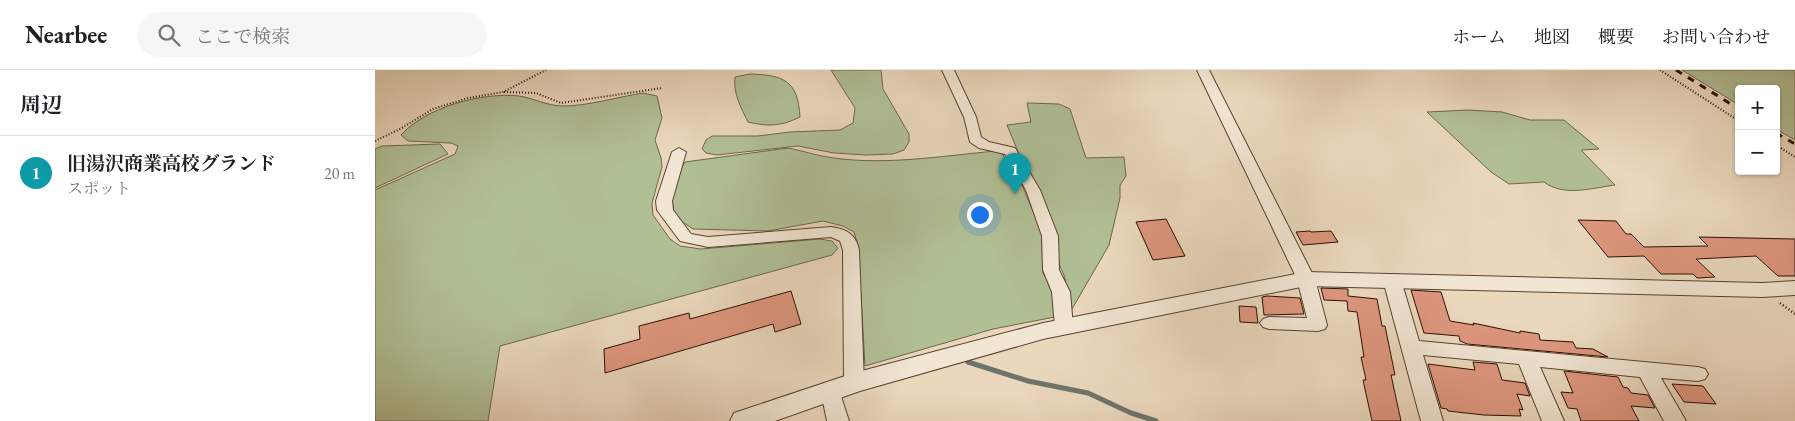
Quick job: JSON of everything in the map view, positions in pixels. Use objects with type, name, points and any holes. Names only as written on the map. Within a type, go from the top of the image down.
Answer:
[{"type":"street","points":[[948,70],[970,117],[975,139],[984,145],[1010,151],[1033,190],[1050,236],[1051,270],[1061,292],[1064,327]]},
{"type":"street","points":[[1203,70],[1306,279],[1318,325],[1269,323]]},
{"type":"street","points":[[679,152],[663,201],[665,210],[686,238],[708,242],[840,232],[850,242],[843,387],[838,421]]},
{"type":"street","points":[[744,421],[843,387],[1064,327],[1306,279],[1763,290],[1795,288]]},
{"type":"street","points":[[1392,280],[1432,421]]},
{"type":"street","points":[[1411,347],[1527,360],[1698,374]]},
{"type":"street","points":[[1527,360],[1553,421]]},
{"type":"street","points":[[1646,370],[1675,421]]},
{"type":"path","points":[[503,92],[546,70]]},
{"type":"path","points":[[1660,70],[1735,118]]},
{"type":"path","points":[[375,141],[401,129],[433,109],[468,98],[503,92],[536,93],[561,103],[662,88]]},
{"type":"path","points":[[1780,148],[1795,157]]},
{"type":"green space","points":[[831,70],[881,70],[883,89],[909,134],[909,142],[904,150],[893,154],[866,155],[834,153],[798,146],[717,155],[706,153],[702,149],[706,140],[712,136],[758,136],[790,132],[840,130],[853,123],[855,108]]},
{"type":"green space","points":[[1682,70],[1795,70],[1795,140],[1780,131],[1780,85],[1735,85],[1735,103]]},
{"type":"green space","points":[[750,74],[771,76],[787,82],[796,95],[800,117],[775,125],[748,122],[738,100],[735,89],[735,77]]},
{"type":"green space","points":[[643,93],[657,96],[662,118],[655,140],[662,167],[652,203],[653,215],[670,239],[680,246],[701,249],[820,239],[832,241],[838,248],[832,255],[500,346],[488,421],[375,421],[375,190],[455,154],[458,146],[451,143],[408,141],[401,135],[412,125],[440,109],[488,96],[519,96],[551,105],[573,106]]},
{"type":"green space","points":[[1027,103],[1059,104],[1070,109],[1086,158],[1124,157],[1126,176],[1120,185],[1120,198],[1109,245],[1072,309],[1064,275],[1059,264],[1056,231],[1024,166],[1007,125],[1031,122]]},
{"type":"green space","points":[[1468,110],[1502,112],[1530,120],[1564,120],[1599,149],[1581,150],[1615,185],[1569,190],[1552,187],[1544,182],[1509,184],[1491,172],[1427,112]]},
{"type":"green space","points":[[440,144],[448,154],[375,188],[375,149],[382,146]]},
{"type":"green space","points":[[788,148],[822,156],[865,161],[909,160],[996,151],[1003,155],[1019,178],[1042,233],[1043,273],[1053,288],[1055,317],[993,329],[865,366],[858,245],[854,232],[843,226],[823,221],[768,231],[693,229],[675,217],[670,190],[685,162]]},
{"type":"building","points":[[1166,219],[1185,256],[1153,260],[1136,222]]},
{"type":"building","points":[[1578,220],[1616,221],[1626,234],[1631,234],[1644,247],[1708,246],[1699,237],[1795,239],[1795,276],[1778,276],[1756,256],[1696,259],[1715,277],[1697,278],[1693,274],[1661,274],[1644,256],[1608,257]]},
{"type":"building","points":[[1331,231],[1338,242],[1303,245],[1296,232]]},
{"type":"building","points":[[1321,288],[1348,289],[1348,296],[1377,299],[1382,326],[1385,326],[1395,375],[1391,375],[1401,421],[1372,421],[1363,380],[1366,380],[1361,357],[1364,357],[1357,312],[1348,311],[1347,301],[1324,300]]},
{"type":"building","points":[[1411,290],[1441,292],[1450,321],[1474,325],[1473,323],[1520,333],[1520,331],[1539,334],[1540,340],[1573,342],[1576,348],[1593,349],[1608,357],[1467,344],[1460,341],[1459,336],[1424,333]]},
{"type":"building","points":[[791,291],[801,324],[775,332],[773,324],[605,373],[604,349],[640,339],[639,326],[689,313],[690,319]]},
{"type":"building","points":[[1262,297],[1300,298],[1304,314],[1264,315]]},
{"type":"building","points":[[1239,306],[1256,307],[1258,323],[1240,322]]},
{"type":"building","points":[[1473,362],[1497,364],[1502,380],[1525,383],[1530,396],[1517,394],[1523,410],[1519,409],[1521,416],[1484,415],[1448,411],[1441,408],[1428,364],[1475,370]]},
{"type":"building","points":[[1564,371],[1618,377],[1623,387],[1628,388],[1631,393],[1648,395],[1655,408],[1631,406],[1639,421],[1581,421],[1577,409],[1568,408],[1561,392],[1573,393]]},
{"type":"building","points":[[1672,384],[1703,386],[1716,404],[1684,402]]},
{"type":"waterway","points":[[968,362],[1028,381],[1088,393],[1131,413],[1156,421]]},
{"type":"railway","points":[[1676,70],[1735,107]]},
{"type":"railway","points":[[1780,135],[1795,144]]},
{"type":"place","name":"旧湯沢商業高校グランド","points":[[1015,194]]}]
